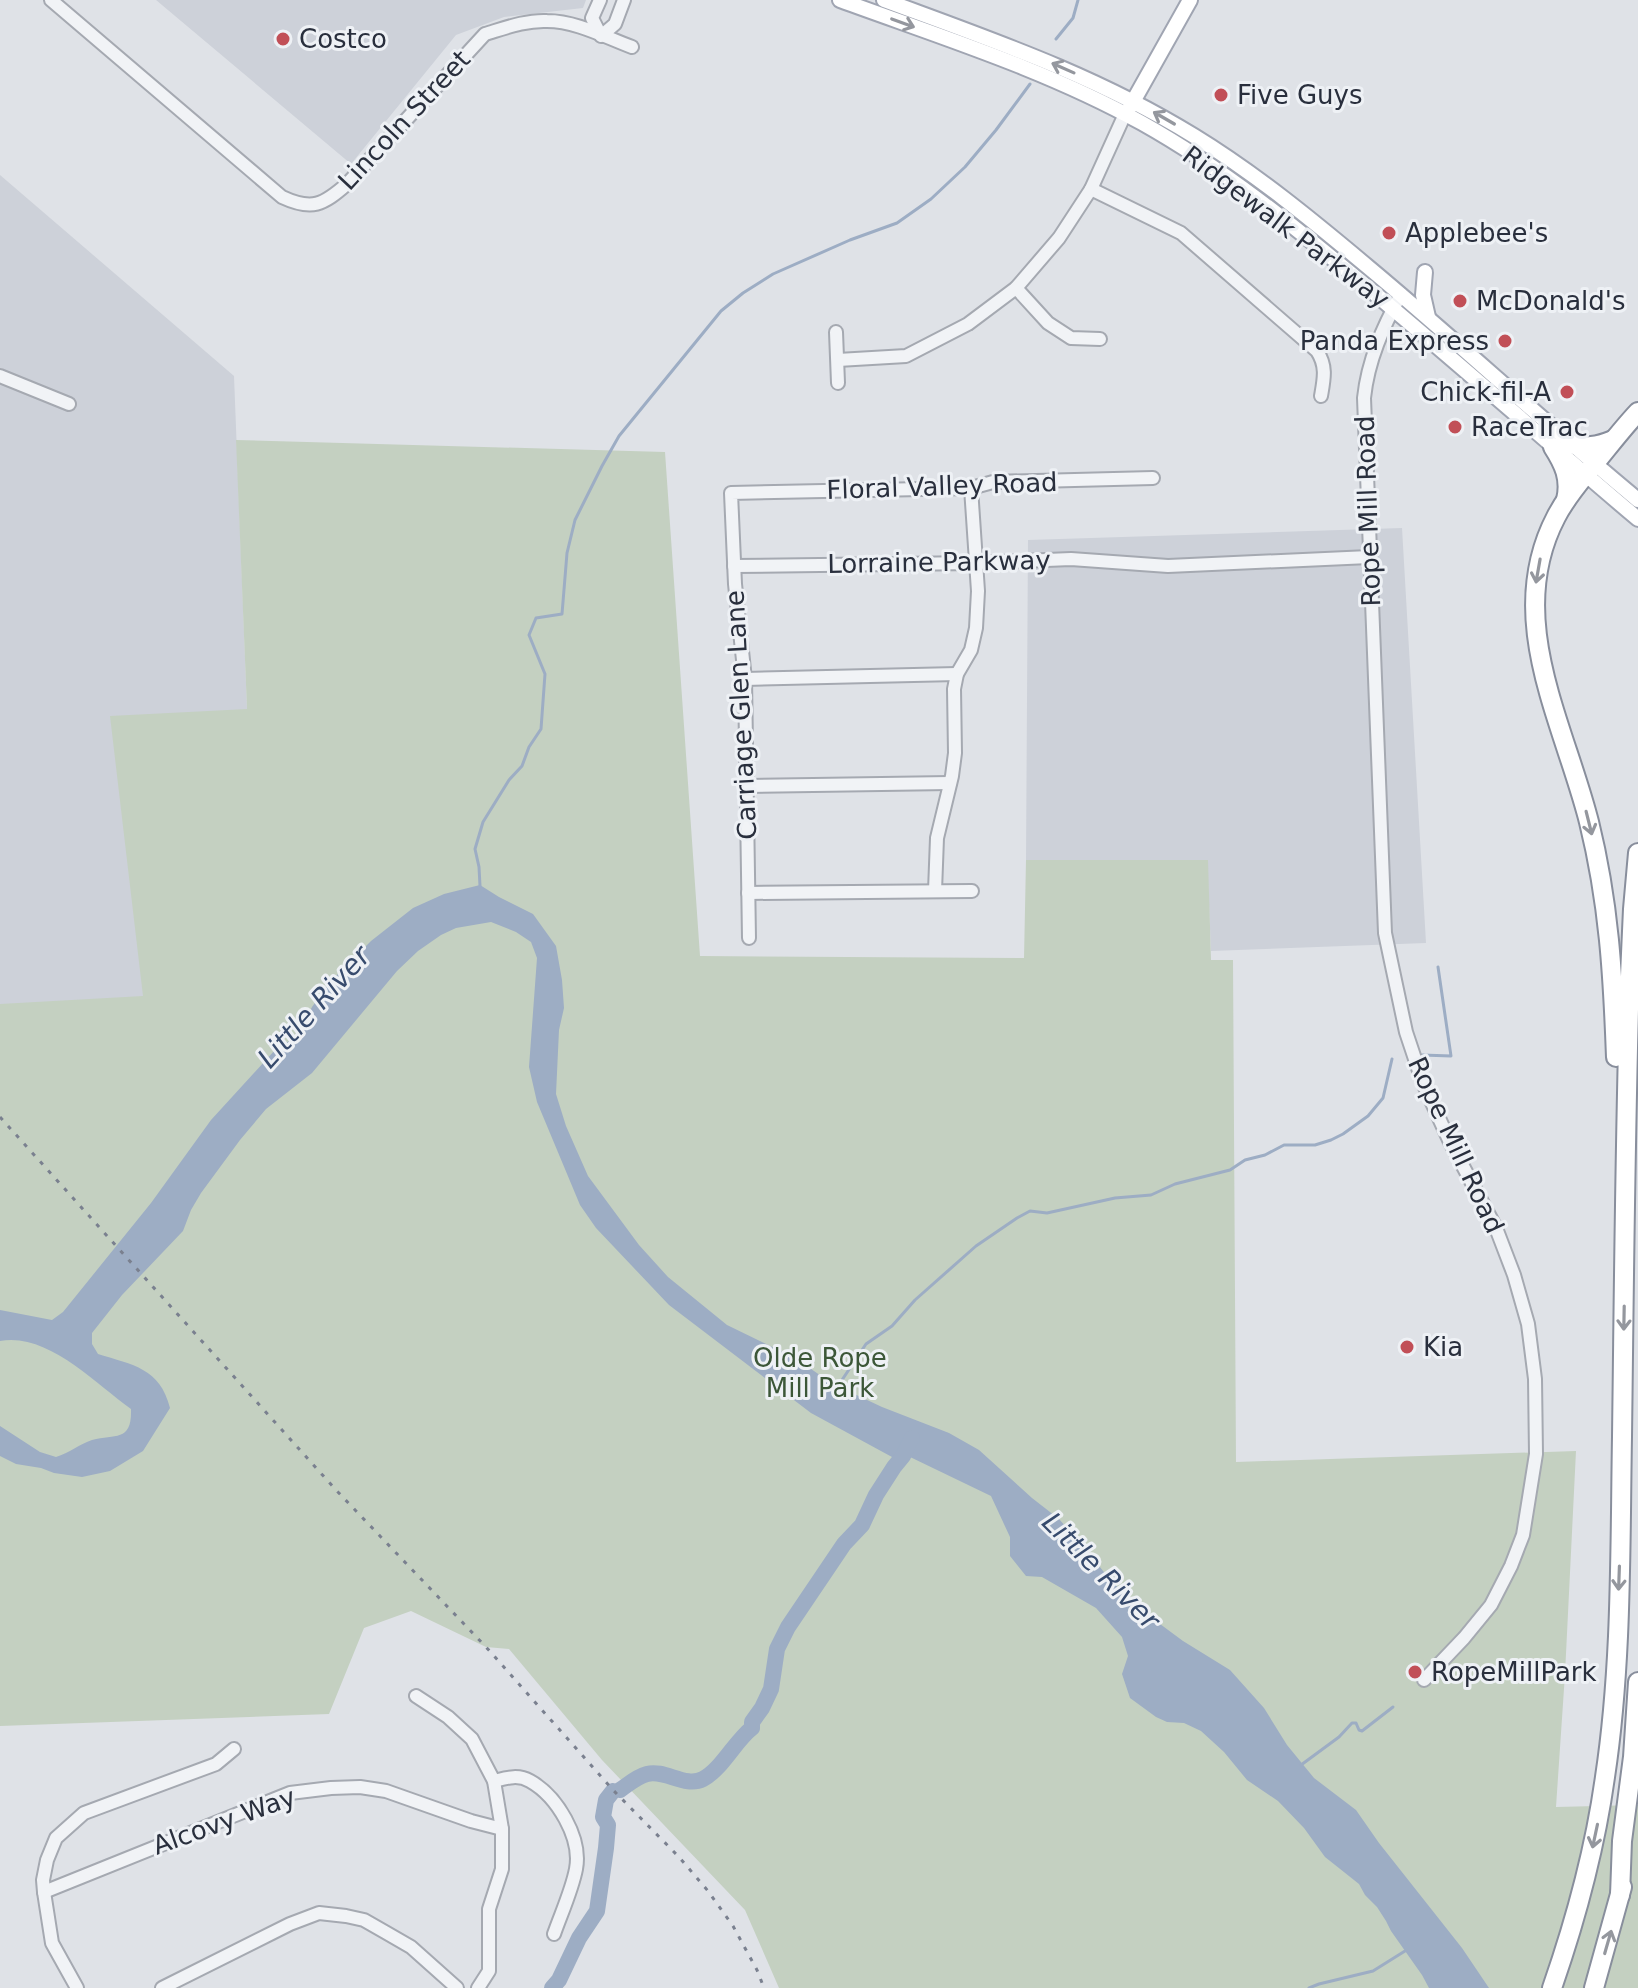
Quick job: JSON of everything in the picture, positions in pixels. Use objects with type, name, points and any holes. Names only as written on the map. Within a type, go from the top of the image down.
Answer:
[{"type":"highway","points":[[1626,1184],[1611,948],[1604,892],[1589,822],[1540,660],[1534,625],[1534,601],[1539,562],[1549,532],[1566,500],[1638,412]]},
{"type":"highway","points":[[1566,500],[1568,477],[1561,459],[1561,445],[1590,447],[1613,440]]},
{"type":"highway","points":[[1552,1988],[1585,1882],[1606,1775],[1613,1713],[1619,1565],[1630,976],[1638,853]]},
{"type":"highway","points":[[1620,1895],[1622,1841],[1633,1757],[1638,1682]]},
{"type":"highway","points":[[1594,1988],[1620,1895],[1638,1806]]},
{"type":"main road","name":"Ridgewalk Parkway","points":[[840,0],[1130,108],[1194,136],[1259,179],[1401,294],[1561,445]]},
{"type":"main road","name":"Ridgewalk Parkway","points":[[884,0],[1052,63],[1130,108],[1299,231],[1561,445],[1638,519]]},
{"type":"main road","points":[[1130,108],[1190,0]]},
{"type":"main road","points":[[1425,272],[1423,295],[1428,317]]},
{"type":"main road","name":"Ridgewalk Parkway","points":[[1590,470],[1638,500]]},
{"type":"street","name":"Lincoln Street","points":[[51,0],[282,197],[297,204],[328,201],[347,184],[485,34],[505,27],[547,21],[572,25],[632,47]]},
{"type":"street","points":[[600,0],[592,18],[601,36],[615,24],[624,0]]},
{"type":"street","points":[[838,360],[906,356],[968,324],[1016,288],[1059,238],[1091,189],[1130,108]]},
{"type":"street","points":[[1091,189],[1181,233],[1317,351],[1323,360],[1325,375],[1321,396]]},
{"type":"street","points":[[1016,288],[1048,323],[1071,338],[1100,339]]},
{"type":"street","name":"Rope Mill Road","points":[[1401,294],[1369,366],[1364,398],[1385,933],[1406,1032],[1423,1083],[1449,1140],[1496,1228],[1514,1275],[1528,1324],[1535,1379],[1536,1454],[1523,1535],[1491,1605],[1424,1680]]},
{"type":"street","points":[[836,332],[838,383]]},
{"type":"street","points":[[0,376],[69,404]]},
{"type":"street","name":"Floral Valley Road","points":[[731,493],[971,488],[993,482],[1153,478]]},
{"type":"street","points":[[935,891],[937,838],[955,753],[954,689],[957,674],[971,650],[976,628],[978,591],[971,488]]},
{"type":"street","name":"Carriage Glen Lane","points":[[731,493],[734,566],[745,679],[749,938]]},
{"type":"street","name":"Lorraine Parkway","points":[[734,566],[1071,559],[1168,566],[1369,557]]},
{"type":"street","points":[[745,679],[957,674]]},
{"type":"street","points":[[746,786],[950,783]]},
{"type":"street","points":[[748,893],[972,891]]},
{"type":"street","points":[[416,1696],[448,1717],[472,1739],[494,1781],[502,1829],[502,1869],[489,1909],[489,1971],[478,1988]]},
{"type":"street","points":[[77,1988],[52,1943],[44,1892],[47,1860],[56,1838],[84,1813],[216,1764],[234,1749]]},
{"type":"street","points":[[494,1781],[514,1777],[529,1780],[545,1794],[571,1828],[577,1845],[576,1870],[554,1934]]},
{"type":"street","name":"Alcovy Way","points":[[44,1892],[290,1793],[360,1787],[386,1791],[502,1829]]},
{"type":"street","points":[[162,1988],[290,1924],[319,1913],[364,1920],[411,1947],[457,1988]]},
{"type":"shaded area","points":[[156,0],[586,0],[583,8],[504,17],[456,35],[351,164]]},
{"type":"shaded area","points":[[0,175],[234,376],[251,812],[144,1020],[0,1022]]},
{"type":"shaded area","points":[[1402,528],[1426,943],[1211,951],[1207,861],[1026,860],[1028,540]]},
{"type":"green space","name":"Olde Rope Mill Park","points":[[236,440],[665,452],[700,956],[1024,958],[1026,860],[1208,860],[1211,960],[1233,960],[1236,1462],[1576,1451],[1556,1807],[1638,1805],[1638,1988],[779,1988],[745,1910],[602,1760],[509,1649],[486,1647],[411,1611],[364,1628],[329,1714],[0,1726],[0,1004],[143,996],[110,716],[247,709]]},
{"type":"water","name":"Little River","points":[[480,885],[533,914],[556,946],[564,1008],[559,1030],[556,1094],[566,1126],[588,1176],[639,1245],[668,1277],[727,1325],[797,1359],[831,1383],[949,1433],[979,1450],[1059,1519],[1137,1607],[1230,1670],[1264,1708],[1287,1745],[1314,1778],[1356,1810],[1489,1988],[1429,1988],[1359,1884],[1325,1857],[1304,1828],[1278,1801],[1247,1780],[1201,1731],[1184,1723],[1167,1722],[1156,1717],[1130,1698],[1122,1674],[1128,1656],[1122,1637],[1096,1608],[1042,1577],[1026,1576],[1010,1556],[1010,1537],[991,1496],[908,1456],[892,1457],[811,1413],[669,1305],[596,1228],[580,1205],[537,1102],[529,1067],[537,958],[531,942],[491,922],[456,928],[441,935],[397,971],[312,1073],[266,1109],[201,1193],[183,1231],[122,1295],[92,1333],[92,1344],[98,1354],[143,1370],[152,1376],[165,1395],[170,1408],[143,1451],[110,1471],[82,1477],[16,1464],[0,1456],[0,1426],[40,1452],[56,1457],[92,1440],[121,1435],[129,1427],[131,1409],[53,1352],[18,1340],[0,1341],[0,1310],[52,1320],[63,1312],[151,1203],[211,1120],[275,1050],[297,1036],[329,983],[371,941],[413,908],[444,894]]},
{"type":"waterway","points":[[1056,39],[1073,18],[1078,0]]},
{"type":"waterway","points":[[480,886],[475,849],[483,822],[509,780],[522,766],[529,747],[541,729],[545,674],[529,635],[536,618],[562,614],[567,553],[575,520],[619,436],[721,311],[773,274],[897,223],[931,199],[965,167],[1030,84]]},
{"type":"waterway","points":[[1422,1055],[1451,1056],[1438,967]]},
{"type":"waterway","points":[[836,1389],[866,1344],[892,1326],[915,1300],[976,1246],[1017,1218],[1030,1211],[1047,1213],[1115,1198],[1151,1195],[1175,1184],[1230,1170],[1245,1160],[1265,1155],[1284,1145],[1315,1145],[1331,1140],[1368,1116],[1383,1098],[1392,1059]]},
{"type":"waterway","points":[[620,1790],[636,1779],[654,1773],[689,1781],[703,1779],[716,1769],[752,1728],[752,1722],[771,1689],[777,1649],[788,1627],[844,1544],[862,1525],[876,1495],[912,1438]]},
{"type":"waterway","points":[[1301,1765],[1339,1737],[1352,1723],[1356,1723],[1362,1731],[1393,1707]]},
{"type":"waterway","points":[[552,1988],[597,1911],[608,1825],[603,1817],[606,1800],[613,1791]]},
{"type":"waterway","points":[[1309,1988],[1373,1971],[1405,1951]]},
{"type":"railway","points":[[0,1117],[336,1490],[486,1647],[614,1791],[679,1857],[733,1926],[764,1988]]},
{"type":"place","name":"Costco","points":[[283,39]]},
{"type":"place","name":"Five Guys","points":[[1221,95]]},
{"type":"place","name":"Applebee's","points":[[1389,233]]},
{"type":"place","name":"McDonald's","points":[[1460,301]]},
{"type":"place","name":"Panda Express","points":[[1505,341]]},
{"type":"place","name":"Chick-fil-A","points":[[1567,392]]},
{"type":"place","name":"RaceTrac","points":[[1455,427]]},
{"type":"place","name":"Kia","points":[[1407,1347]]},
{"type":"place","name":"RopeMillPark","points":[[1415,1672]]}]
